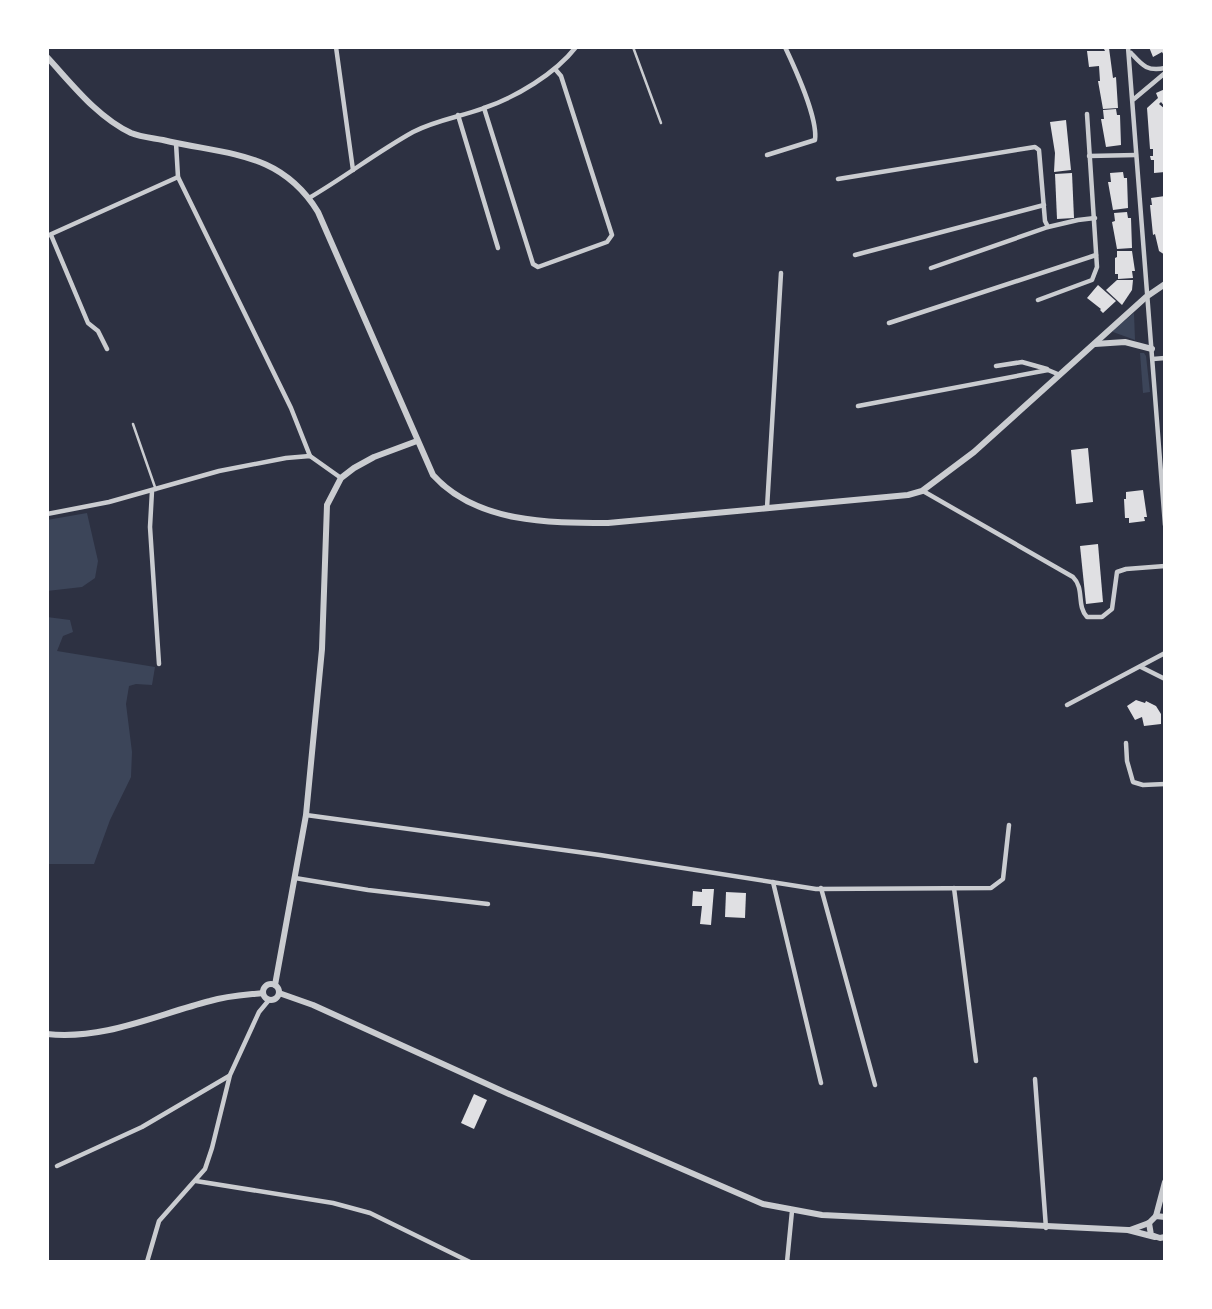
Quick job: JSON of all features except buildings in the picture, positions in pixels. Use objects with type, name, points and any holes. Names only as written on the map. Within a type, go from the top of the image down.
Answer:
[{"type":"street","points":[[336,47],[354,170]]},
{"type":"street","points":[[309,198],[414,132],[484,108],[537,81],[555,69],[576,47]]},
{"type":"street","points":[[767,155],[815,141],[816,134],[805,95],[785,47]]},
{"type":"street","points":[[1129,50],[1145,68],[1165,71]]},
{"type":"street","points":[[1129,50],[1165,525]]},
{"type":"street","points":[[47,57],[85,99],[132,133],[176,144],[233,152],[265,163],[285,174],[309,198],[323,224],[433,475],[447,490],[478,507],[518,517],[559,523],[608,523],[908,495],[922,491],[974,452],[1146,297],[1165,284]]},
{"type":"street","points":[[484,108],[533,264],[538,267],[607,242],[611,235],[604,207],[561,76],[555,69]]},
{"type":"street","points":[[1133,100],[1165,71]]},
{"type":"street","points":[[1038,300],[1092,279],[1097,267],[1087,114]]},
{"type":"street","points":[[458,115],[498,248]]},
{"type":"street","points":[[176,144],[178,177],[291,408],[310,456],[341,478]]},
{"type":"street","points":[[838,179],[1035,147],[1039,150],[1045,221],[1048,227]]},
{"type":"street","points":[[1089,156],[1136,155]]},
{"type":"street","points":[[107,349],[98,331],[88,323],[49,235],[178,177]]},
{"type":"street","points":[[855,255],[1044,205]]},
{"type":"street","points":[[931,268],[1048,227],[1095,218]]},
{"type":"street","points":[[890,323],[1096,255]]},
{"type":"street","points":[[767,509],[781,273]]},
{"type":"street","points":[[1093,344],[1125,342],[1152,349]]},
{"type":"street","points":[[1153,359],[1165,358]]},
{"type":"street","points":[[996,366],[1022,362],[1059,375]]},
{"type":"street","points":[[858,406],[1048,370]]},
{"type":"street","points":[[416,440],[354,468],[341,478],[327,506],[322,649],[306,815],[275,985],[279,993],[313,1005],[509,1094],[757,1201],[792,1211],[1046,1228],[1128,1230],[1161,1238]]},
{"type":"street","points":[[47,514],[154,491],[262,461],[310,456]]},
{"type":"street","points":[[154,491],[150,527],[159,664]]},
{"type":"street","points":[[922,491],[1073,577],[1080,586],[1081,609],[1087,617],[1102,617],[1112,609],[1117,572],[1165,566]]},
{"type":"street","points":[[1067,705],[1165,653]]},
{"type":"street","points":[[1140,666],[1165,679]]},
{"type":"street","points":[[1126,743],[1127,761],[1133,782],[1143,785],[1165,784]]},
{"type":"street","points":[[306,815],[821,888],[990,888],[1003,879],[1009,825]]},
{"type":"street","points":[[295,878],[488,904]]},
{"type":"street","points":[[773,882],[821,1083]]},
{"type":"street","points":[[821,888],[875,1086]]},
{"type":"street","points":[[954,888],[976,1061]]},
{"type":"street","points":[[263,993],[265,986],[275,985]]},
{"type":"street","points":[[263,993],[269,1000]]},
{"type":"street","points":[[47,1034],[87,1034],[118,1029],[209,1001],[263,993]]},
{"type":"street","points":[[147,1262],[159,1221],[205,1170],[230,1075],[259,1012],[279,993]]},
{"type":"street","points":[[57,1166],[142,1127],[230,1075]]},
{"type":"street","points":[[1035,1079],[1046,1228]]},
{"type":"street","points":[[196,1181],[332,1203],[370,1213],[470,1262]]},
{"type":"street","points":[[1128,1230],[1149,1223],[1156,1216],[1165,1182]]},
{"type":"street","points":[[787,1262],[792,1211]]},
{"type":"street","points":[[1156,1216],[1165,1217]]},
{"type":"street","points":[[1149,1223],[1149,1231],[1161,1238]]},
{"type":"lane","points":[[633,47],[661,123]]},
{"type":"lane","points":[[133,424],[154,491]]},
{"type":"shaded area","points":[[1134,313],[1135,340],[1113,332],[1113,330]]},
{"type":"shaded area","points":[[1140,353],[1146,356],[1150,392],[1143,393]]},
{"type":"shaded area","points":[[87,513],[98,561],[95,578],[82,587],[47,591],[47,520]]},
{"type":"shaded area","points":[[47,617],[70,620],[73,632],[63,636],[57,651],[155,667],[152,685],[129,686],[126,704],[132,752],[131,777],[110,820],[94,864],[47,864]]}]
